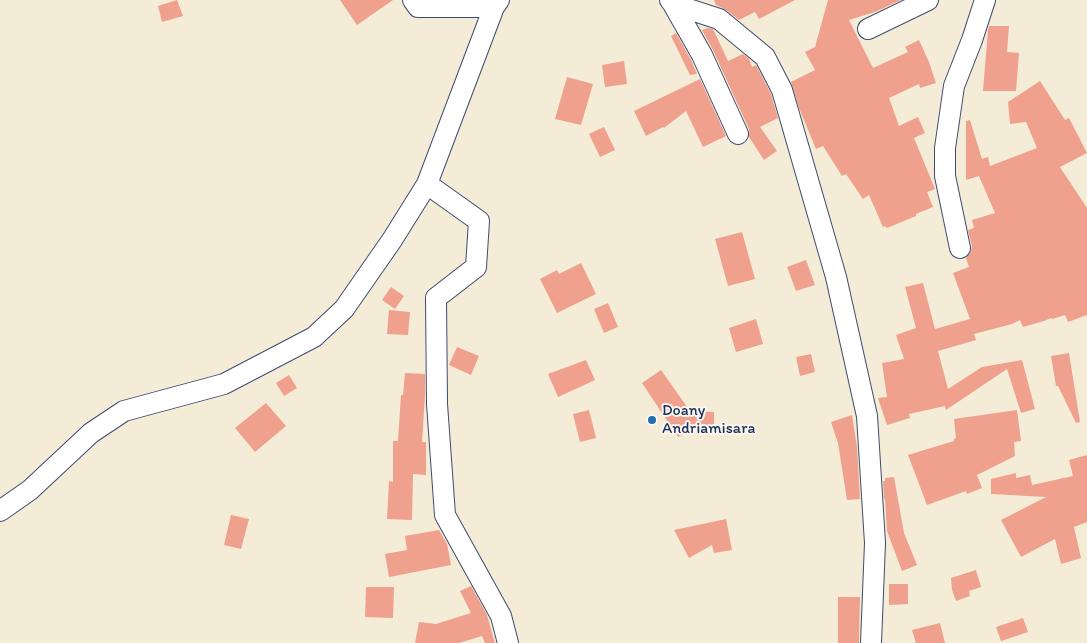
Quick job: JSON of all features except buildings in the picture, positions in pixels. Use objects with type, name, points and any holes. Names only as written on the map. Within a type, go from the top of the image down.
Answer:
[{"type":"street","points":[[0,511],[30,490],[91,433],[124,410],[224,384],[314,337],[344,309],[392,240],[427,184],[497,3],[418,7],[413,0]]},
{"type":"street","points":[[868,28],[928,0]]},
{"type":"street","points":[[960,248],[945,176],[945,148],[954,86],[985,0]]},
{"type":"street","points":[[672,2],[702,55],[738,134]]},
{"type":"street","points":[[672,2],[719,19],[765,57],[782,90],[836,278],[867,416],[875,542],[871,643]]},
{"type":"street","points":[[427,184],[479,221],[476,267],[436,298],[437,404],[445,515],[501,616],[508,643]]},
{"type":"place","name":"Doany Andriamisara","points":[[652,420]]}]
